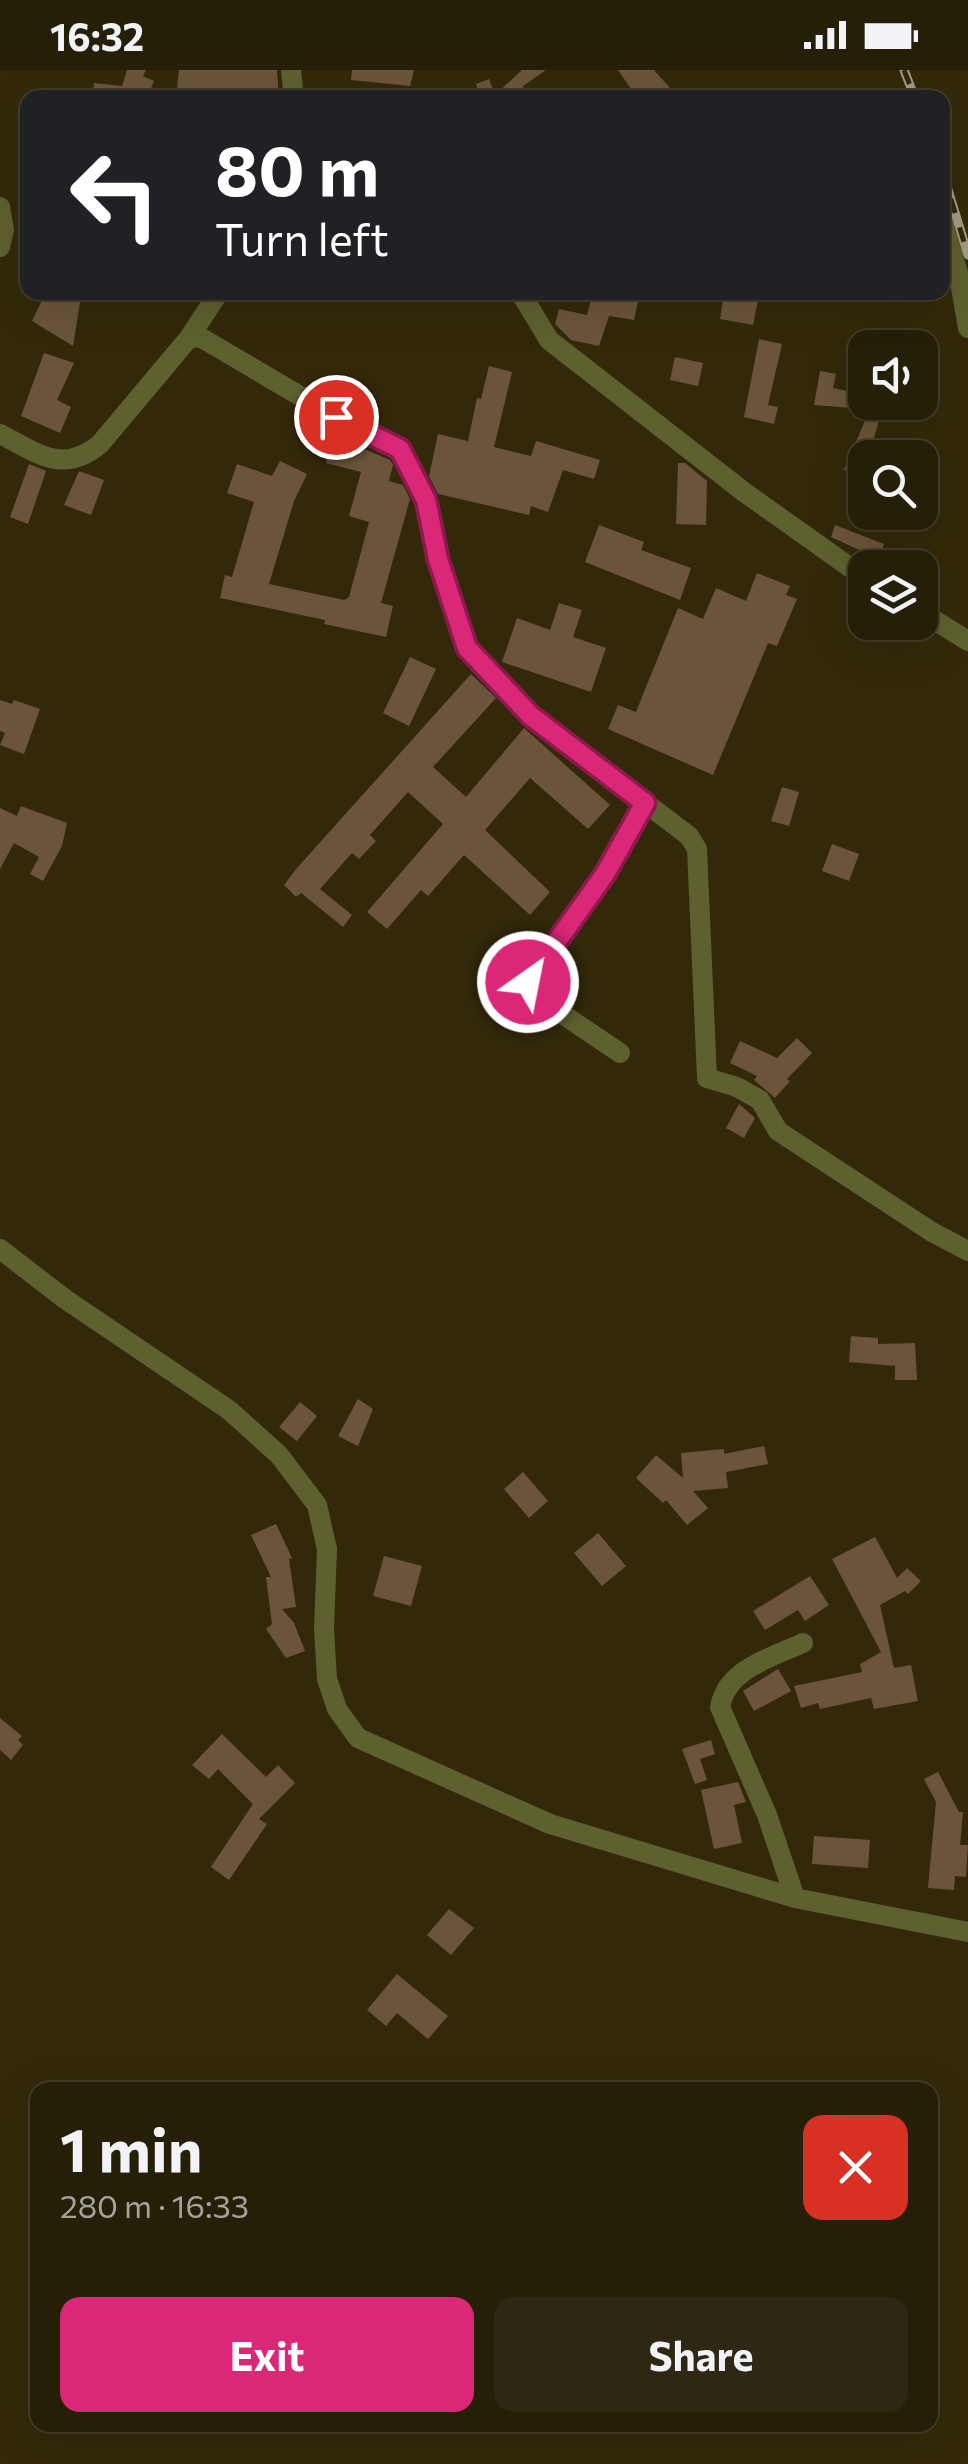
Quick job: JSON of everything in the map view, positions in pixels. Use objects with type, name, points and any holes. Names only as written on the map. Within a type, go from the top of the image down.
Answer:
[{"type":"street","points":[[0,207],[4,230],[0,247]]},
{"type":"street","points":[[950,245],[960,276],[968,328]]},
{"type":"street","points":[[0,434],[48,458],[85,457],[189,338],[215,300]]},
{"type":"street","points":[[525,300],[550,340],[744,492],[848,566]]},
{"type":"street","points":[[189,338],[208,342],[368,436],[400,449],[426,500],[438,559],[467,648],[531,716],[689,836],[700,862],[707,1078],[760,1100],[778,1131],[932,1232],[968,1251]]},
{"type":"street","points":[[938,622],[968,641]]},
{"type":"street","points":[[620,1053],[549,1005],[528,982],[605,874],[645,803]]},
{"type":"street","points":[[0,1248],[64,1299],[229,1410],[278,1455],[317,1505],[326,1549],[324,1629],[328,1679],[337,1709],[358,1738],[550,1824],[796,1898],[968,1932]]},
{"type":"street","points":[[796,1898],[767,1815],[720,1707],[724,1688],[741,1672],[803,1643]]},
{"type":"building","points":[[127,70],[146,70],[143,76],[154,81],[150,90],[94,90],[94,83],[122,86]]},
{"type":"building","points":[[179,70],[277,70],[278,90],[177,90]]},
{"type":"building","points":[[352,70],[414,70],[410,86],[351,80]]},
{"type":"building","points":[[522,70],[546,70],[523,86],[524,90],[500,90]]},
{"type":"building","points":[[618,70],[654,70],[672,90],[648,88],[632,90]]},
{"type":"building","points":[[489,79],[493,90],[478,90],[476,84]]},
{"type":"building","points":[[42,300],[80,302],[73,346],[32,321]]},
{"type":"building","points":[[591,300],[638,300],[634,320],[609,316],[599,346],[571,340],[555,324],[559,309],[587,315]]},
{"type":"building","points":[[723,300],[758,300],[753,325],[720,319]]},
{"type":"building","points":[[759,339],[782,344],[768,405],[778,407],[774,424],[744,417]]},
{"type":"building","points":[[44,353],[74,363],[57,400],[71,407],[60,433],[21,416]]},
{"type":"building","points":[[675,357],[703,363],[698,386],[670,380]]},
{"type":"building","points":[[489,366],[512,372],[494,447],[531,456],[536,441],[600,460],[594,479],[563,470],[548,512],[531,506],[529,515],[438,494],[429,476],[438,434],[468,441]]},
{"type":"building","points":[[820,371],[836,374],[833,388],[848,391],[848,408],[814,405]]},
{"type":"building","points":[[865,420],[879,421],[873,440],[857,440]]},
{"type":"building","points":[[328,444],[362,448],[390,460],[393,465],[389,481],[403,485],[410,499],[381,603],[393,606],[386,637],[220,598],[225,575],[232,577],[254,502],[227,493],[237,464],[272,476],[280,461],[307,474],[294,501],[269,584],[344,600],[349,597],[369,522],[349,516],[361,472],[326,463]]},
{"type":"building","points":[[678,463],[685,463],[707,481],[706,525],[676,524]]},
{"type":"building","points":[[29,464],[46,471],[28,524],[10,517]]},
{"type":"building","points":[[79,471],[104,480],[91,515],[64,505]]},
{"type":"building","points":[[599,525],[644,542],[641,550],[691,568],[680,600],[585,562]]},
{"type":"building","points":[[835,525],[884,544],[882,550],[859,550],[831,537]]},
{"type":"building","points":[[757,573],[790,586],[786,595],[797,599],[777,646],[768,643],[713,775],[608,729],[618,705],[636,712],[678,608],[703,619],[716,588],[746,601]]},
{"type":"building","points":[[559,603],[582,610],[573,637],[606,648],[591,692],[502,662],[517,618],[550,630]]},
{"type":"building","points":[[410,657],[436,669],[409,726],[383,713]]},
{"type":"building","points":[[471,674],[496,698],[433,767],[466,797],[524,728],[610,805],[588,829],[530,778],[485,830],[550,892],[530,915],[464,855],[428,896],[421,890],[387,929],[367,912],[443,824],[408,792],[370,835],[376,841],[359,859],[352,853],[320,889],[352,915],[343,927],[301,893],[296,897],[284,885]]},
{"type":"building","points":[[0,700],[12,704],[14,700],[40,709],[24,754],[0,745],[5,733],[0,731]]},
{"type":"building","points":[[782,787],[799,792],[789,826],[771,821]]},
{"type":"building","points":[[21,806],[67,823],[62,846],[43,881],[30,874],[39,857],[14,843],[0,869],[0,808],[17,816]]},
{"type":"building","points":[[832,844],[859,854],[849,881],[822,871]]},
{"type":"building","points":[[797,1038],[812,1053],[775,1098],[754,1080],[757,1076],[730,1063],[740,1041],[777,1058]]},
{"type":"building","points":[[739,1104],[755,1118],[744,1138],[726,1128]]},
{"type":"building","points":[[851,1336],[878,1338],[878,1344],[915,1343],[917,1380],[895,1380],[895,1366],[849,1362]]},
{"type":"building","points":[[358,1399],[373,1409],[358,1446],[338,1436]]},
{"type":"building","points":[[300,1402],[317,1416],[297,1441],[279,1427]]},
{"type":"building","points":[[764,1446],[768,1464],[726,1472],[728,1488],[693,1491],[708,1508],[687,1525],[666,1500],[663,1503],[636,1478],[656,1455],[683,1478],[681,1453],[724,1449],[724,1454]]},
{"type":"building","points":[[523,1472],[548,1501],[529,1518],[504,1489]]},
{"type":"building","points":[[276,1524],[292,1558],[289,1559],[296,1607],[282,1609],[294,1623],[305,1651],[286,1658],[266,1629],[272,1624],[266,1577],[271,1577],[251,1535]]},
{"type":"building","points":[[598,1533],[626,1566],[602,1586],[574,1553]]},
{"type":"building","points":[[875,1537],[897,1578],[907,1568],[921,1581],[908,1594],[905,1591],[880,1605],[894,1668],[911,1665],[918,1701],[874,1709],[871,1698],[820,1709],[818,1703],[801,1708],[794,1686],[862,1672],[860,1664],[881,1652],[832,1559]]},
{"type":"building","points":[[384,1556],[422,1566],[411,1606],[373,1596]]},
{"type":"building","points":[[810,1576],[829,1605],[805,1621],[798,1610],[765,1630],[753,1611]]},
{"type":"building","points":[[778,1669],[791,1691],[754,1711],[743,1691]]},
{"type":"building","points":[[0,1718],[22,1736],[18,1740],[23,1745],[11,1760],[0,1750]]},
{"type":"building","points":[[222,1734],[266,1777],[278,1765],[295,1783],[259,1819],[267,1824],[229,1880],[211,1867],[253,1804],[218,1769],[209,1779],[192,1765]]},
{"type":"building","points":[[711,1740],[715,1754],[700,1759],[707,1780],[695,1784],[682,1749]]},
{"type":"building","points":[[938,1772],[959,1812],[963,1812],[960,1845],[968,1845],[966,1877],[955,1876],[954,1890],[928,1888],[936,1802],[924,1779]]},
{"type":"building","points":[[738,1782],[746,1802],[734,1805],[742,1843],[714,1849],[701,1790]]},
{"type":"building","points":[[814,1836],[870,1840],[868,1868],[812,1864]]},
{"type":"building","points":[[449,1909],[474,1928],[451,1955],[427,1935]]},
{"type":"building","points":[[397,1974],[448,2016],[428,2039],[397,2013],[386,2026],[367,2010]]},
{"type":"railway","points":[[904,70],[912,90]]},
{"type":"railway","points":[[950,196],[968,255]]},
{"type":"route","points":[[336,417],[400,449],[426,500],[438,559],[467,648],[531,716],[645,803],[605,874],[528,982]]}]
